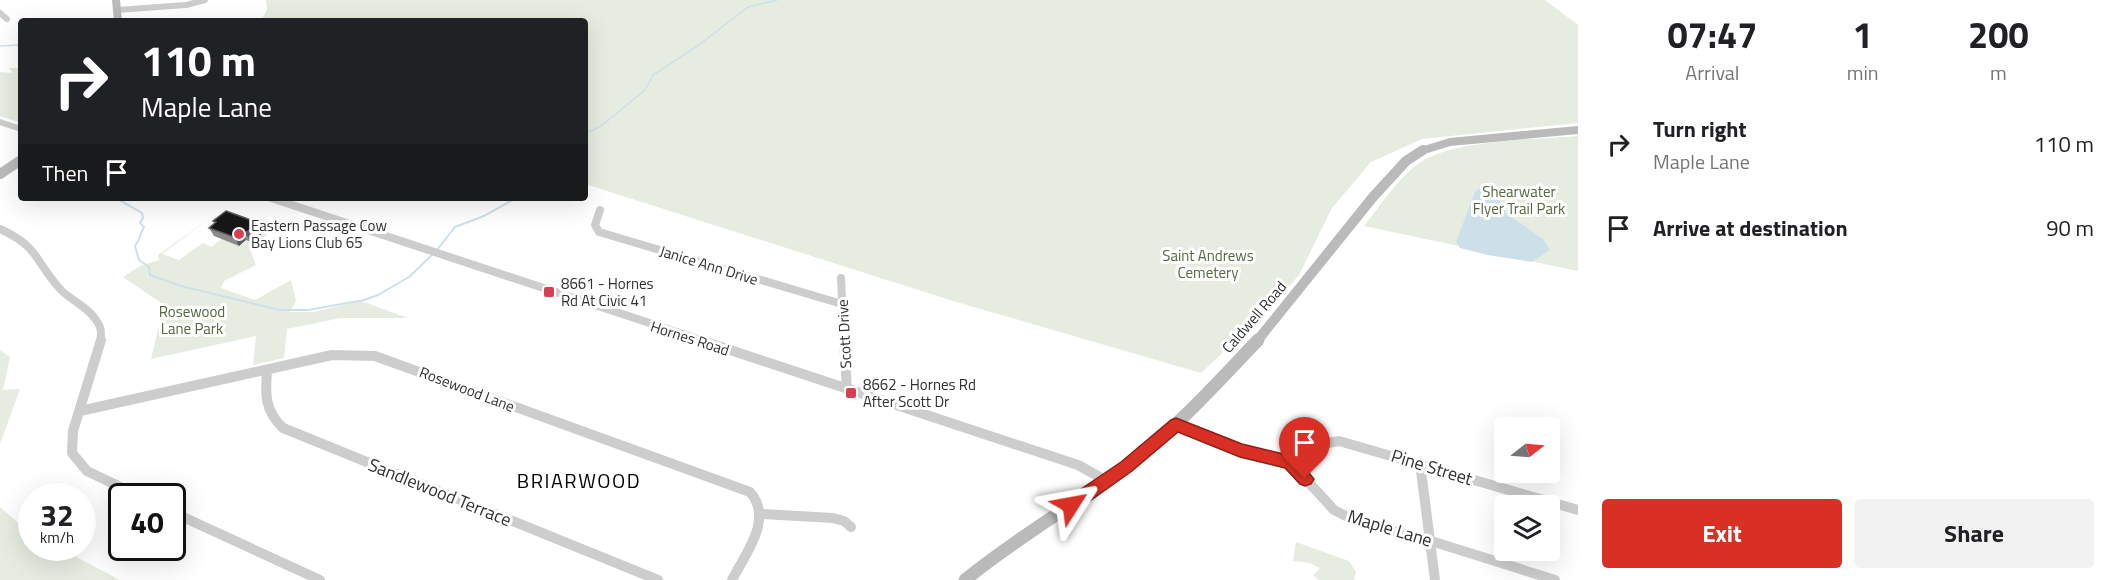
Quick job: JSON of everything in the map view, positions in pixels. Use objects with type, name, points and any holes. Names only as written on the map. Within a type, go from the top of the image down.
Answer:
[{"type":"street","points":[[116,0],[118,18]]},
{"type":"street","points":[[117,10],[189,5],[206,0]]},
{"type":"street","points":[[0,13],[7,19]]},
{"type":"street","points":[[0,122],[18,128]]},
{"type":"street","name":"Caldwell Road","points":[[966,580],[998,553],[1107,481],[1176,424],[1258,340],[1373,197],[1406,161],[1423,150],[1450,142],[1578,130]]},
{"type":"street","points":[[0,174],[18,162]]},
{"type":"street","name":"Hornes Road","points":[[280,201],[1078,465],[1107,481]]},
{"type":"street","name":"Janice Ann Drive","points":[[600,210],[595,226],[602,232],[842,304]]},
{"type":"street","points":[[0,229],[23,241],[32,249],[63,292],[90,312],[99,323],[102,335],[71,444],[72,453],[76,459],[93,475],[111,483]]},
{"type":"street","name":"Scott Drive","points":[[841,278],[847,390]]},
{"type":"street","name":"Rosewood Lane","points":[[80,411],[332,355],[367,355],[391,361],[580,432],[745,489],[755,498],[762,514]]},
{"type":"street","name":"Sandlewood Terrace","points":[[267,371],[266,409],[273,420],[283,428],[657,580]]},
{"type":"street","points":[[1176,424],[1240,450],[1290,462]]},
{"type":"street","name":"Pine Street","points":[[1290,462],[1307,448],[1335,440],[1578,510]]},
{"type":"street","name":"Maple Lane","points":[[1290,462],[1323,500],[1340,513],[1363,523],[1428,540],[1555,580]]},
{"type":"street","points":[[1420,463],[1428,540],[1435,580]]},
{"type":"street","points":[[732,580],[760,524],[762,514],[833,518],[844,521],[851,527]]},
{"type":"street","points":[[186,518],[320,580]]},
{"type":"green space","name":"Saint Andrews Cemetery","points":[[266,0],[1545,0],[1578,25],[1578,123],[1422,139],[1371,162],[1332,208],[1299,275],[1272,306],[1201,373],[953,301],[588,185],[588,18],[263,18],[267,10]]},
{"type":"green space","points":[[9,68],[18,68],[18,122],[0,116],[0,72],[13,73]]},
{"type":"green space","name":"Shearwater Flyer Trail Park","points":[[1578,136],[1578,271],[1521,259],[1488,255],[1459,246],[1364,226],[1404,177],[1419,163],[1434,155],[1473,145]]},
{"type":"green space","name":"Rosewood Lane Park","points":[[210,218],[162,254],[179,260],[203,243],[211,247],[222,239],[239,246],[264,232],[267,235],[249,246],[256,265],[224,281],[221,288],[255,300],[291,280],[296,301],[290,312],[313,312],[361,301],[408,318],[341,318],[287,329],[284,358],[253,365],[256,336],[151,359],[164,305],[123,277],[140,266],[159,260],[158,255]]},
{"type":"green space","points":[[0,350],[10,357],[3,390],[20,389],[0,444]]},
{"type":"green space","points":[[0,507],[18,523],[18,561],[84,561],[120,580],[0,580]]},
{"type":"green space","points":[[1296,542],[1349,561],[1356,572],[1354,580],[1319,580],[1313,575],[1320,568],[1310,563],[1293,561]]},
{"type":"water","points":[[1482,186],[1495,191],[1506,213],[1543,239],[1550,250],[1532,262],[1460,248],[1456,242],[1475,192]]},
{"type":"building","points":[[226,211],[259,223],[245,233],[241,231],[234,237],[209,228],[216,222],[213,221]]},
{"type":"waterway","points":[[588,132],[601,126],[645,90],[653,75],[699,45],[748,7],[777,0]]},
{"type":"waterway","points":[[0,46],[18,45]]},
{"type":"waterway","points":[[121,201],[142,213],[143,218],[140,223],[144,227],[135,246],[139,260],[149,267],[150,275],[181,286],[280,310],[308,310],[364,300],[378,295],[409,277],[433,254]]},
{"type":"waterway","points":[[437,250],[455,227],[484,216],[511,201]]},
{"type":"place","name":"Eastern Passage Cow Bay Lions Club 65","points":[[239,234]]},
{"type":"place","name":"8661 - Hornes Rd At Civic 41","points":[[549,292]]},
{"type":"place","name":"8662 - Hornes Rd After Scott Dr","points":[[851,393]]},
{"type":"district","name":"BRIARWOOD","points":[[579,480]]},
{"type":"route","points":[[1071,505],[1107,481],[1176,424],[1240,450],[1290,462],[1305,479]]}]
